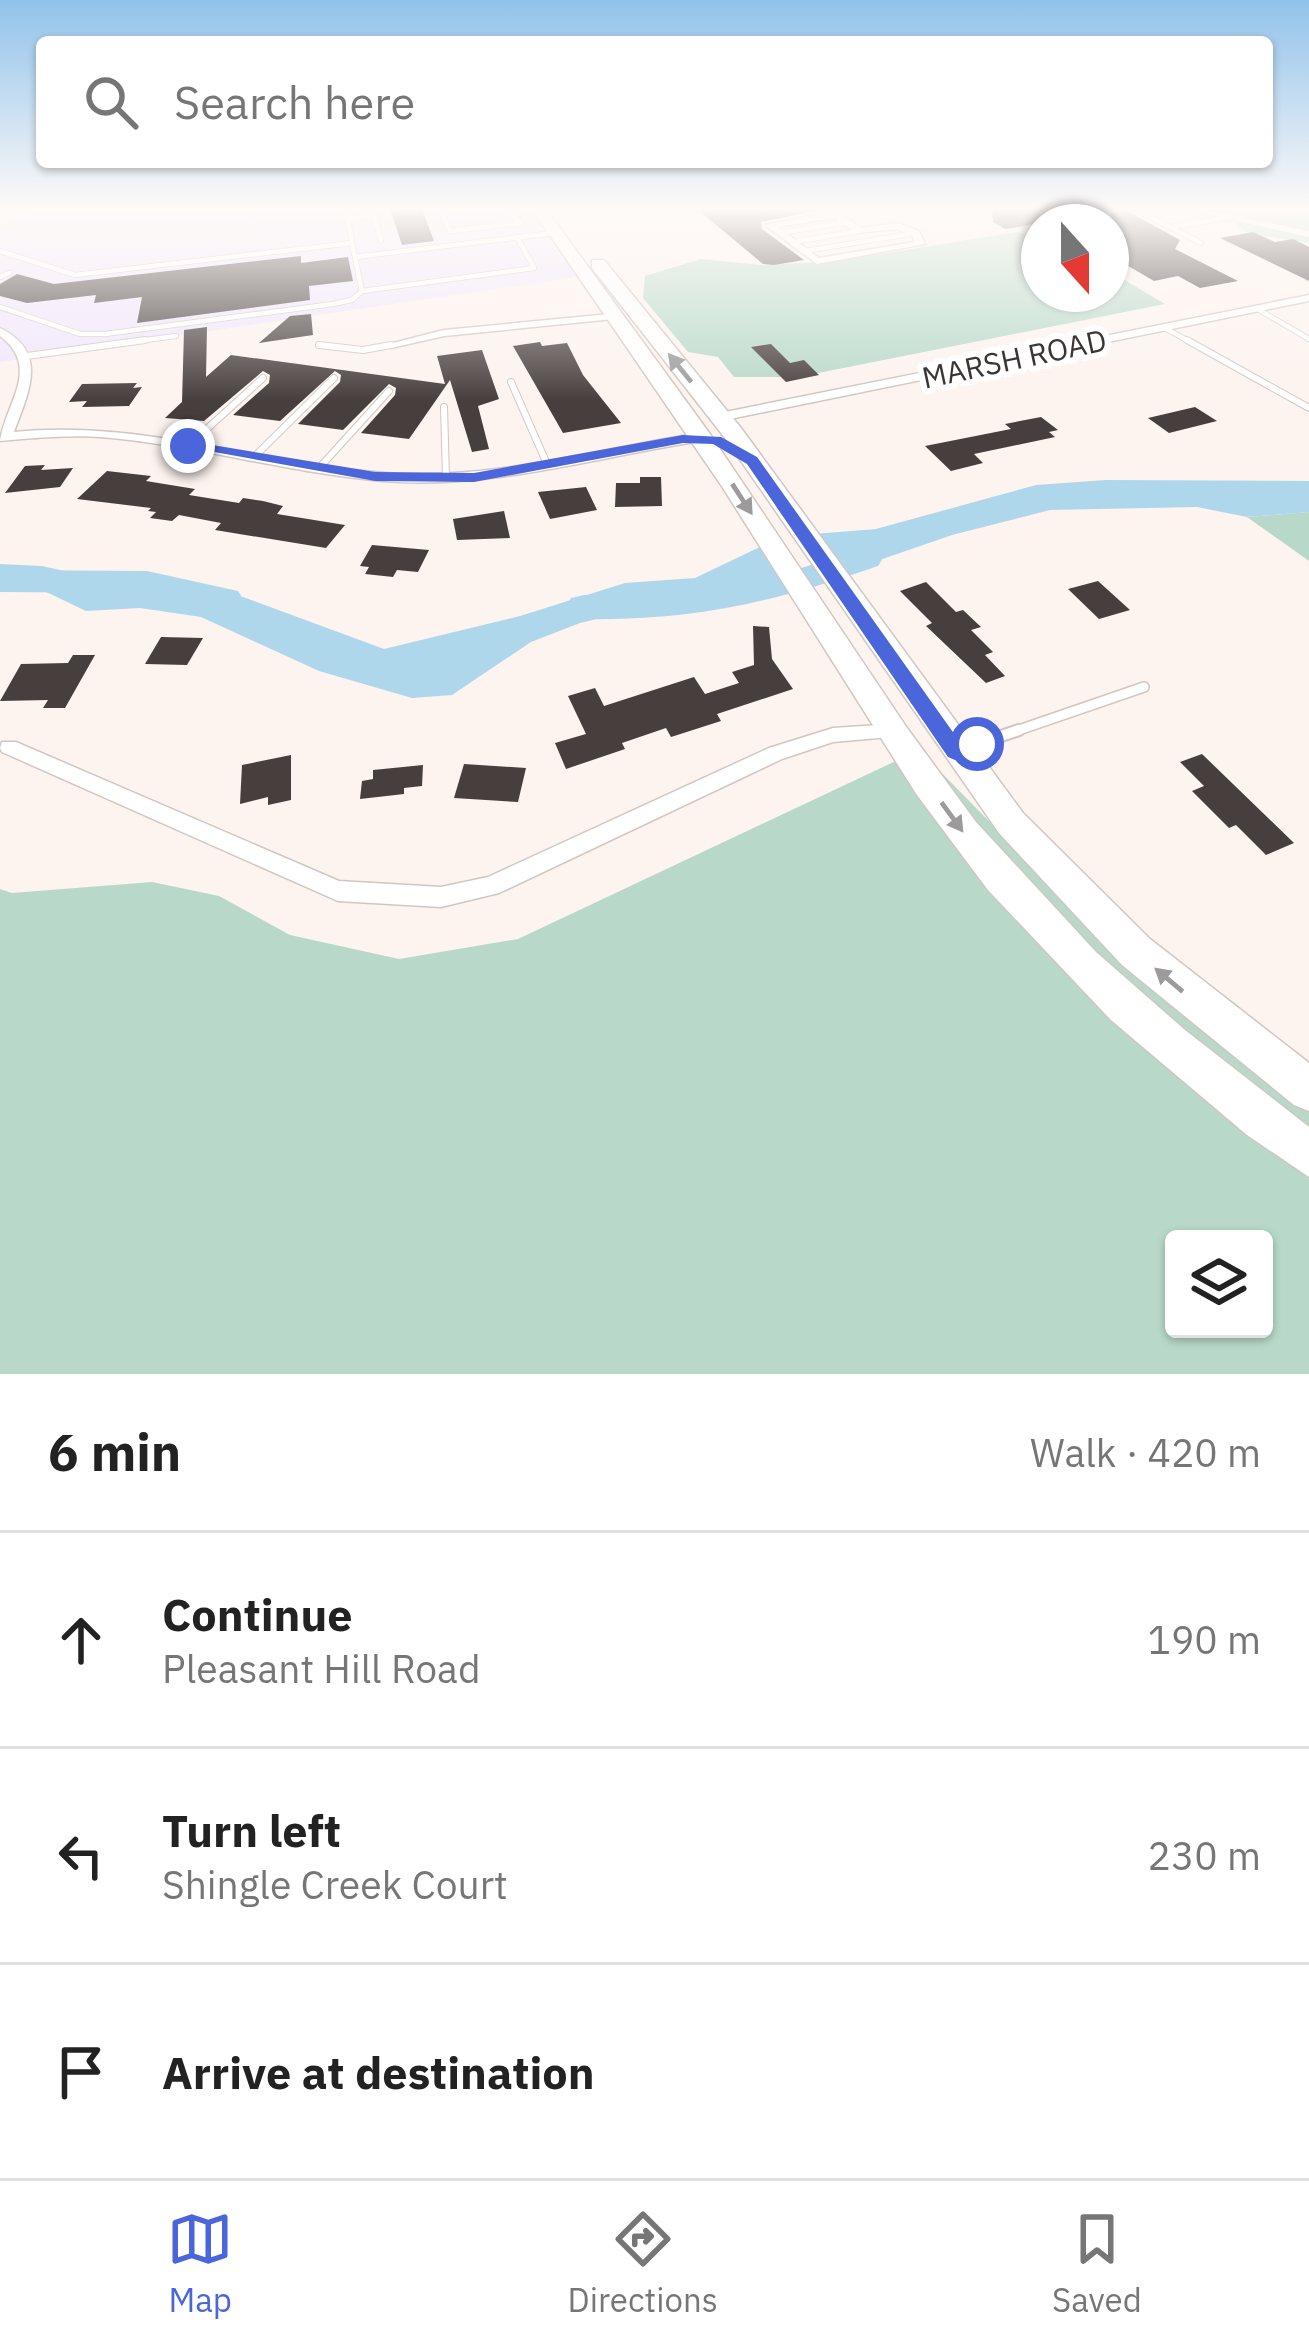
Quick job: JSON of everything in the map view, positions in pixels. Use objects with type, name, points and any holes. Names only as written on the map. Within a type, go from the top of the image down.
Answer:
[{"type":"main road","points":[[581,273],[701,436],[967,837],[1038,918],[1196,1067],[1309,1155]]},
{"type":"main road","points":[[604,273],[752,460],[955,752],[1054,872]]},
{"type":"main road","points":[[663,386],[692,407],[720,417]]},
{"type":"main road","points":[[701,436],[752,460]]},
{"type":"main road","points":[[893,731],[936,754],[1136,952],[1309,1090]]},
{"type":"street","name":"MARSH ROAD","points":[[720,417],[1309,298]]},
{"type":"street","points":[[391,345],[444,333],[610,316]]},
{"type":"street","points":[[0,332],[14,339],[27,356],[26,380],[3,436],[75,430],[388,478],[474,478],[701,436]]},
{"type":"street","points":[[9,747],[338,891],[441,897],[491,886],[795,746],[852,732],[893,731]]},
{"type":"lane","points":[[358,273],[362,291]]},
{"type":"lane","points":[[0,307],[80,334],[105,334],[333,304],[352,300],[362,291],[496,273]]},
{"type":"lane","points":[[0,278],[9,274]]},
{"type":"lane","points":[[1256,308],[1309,339]]},
{"type":"lane","points":[[1162,327],[1309,408]]},
{"type":"lane","points":[[27,356],[176,336]]},
{"type":"lane","points":[[319,345],[364,350],[391,345]]},
{"type":"lane","points":[[188,446],[263,378]]},
{"type":"lane","points":[[254,457],[334,378]]},
{"type":"lane","points":[[511,382],[547,464]]},
{"type":"lane","points":[[320,467],[389,391]]},
{"type":"lane","points":[[444,407],[446,478]]},
{"type":"lane","points":[[955,752],[1144,687]]},
{"type":"shaded area","points":[[0,273],[574,273],[577,277],[0,362]]},
{"type":"green space","points":[[654,273],[1021,273],[1021,312],[1125,312],[798,377],[734,377],[718,357],[688,352],[643,298],[645,276]]},
{"type":"green space","points":[[1129,283],[1165,304],[1129,311]]},
{"type":"green space","points":[[1309,512],[1309,561],[1247,517]]},
{"type":"green space","points":[[900,759],[1309,1173],[1309,1374],[0,1374],[0,889],[12,893],[152,882],[219,896],[290,935],[399,959],[518,939]]},
{"type":"green space","points":[[929,760],[1087,921],[1309,1106],[1309,1137],[1104,964],[1012,869]]},
{"type":"water","points":[[1106,480],[1309,481],[1309,512],[1247,517],[1197,507],[1050,510],[952,535],[842,573],[814,534],[876,529],[1036,485]]},
{"type":"water","points":[[762,546],[787,584],[710,592],[580,623],[531,642],[452,695],[412,698],[319,671],[201,617],[140,608],[86,611],[42,590],[0,590],[0,564],[42,566],[117,583],[243,597],[384,649],[520,616],[625,583],[695,578]]},
{"type":"building","points":[[150,273],[351,273],[353,281],[309,286],[310,300],[137,323],[142,297],[94,303],[96,295],[27,303],[0,296],[0,284],[17,274],[54,284]]},
{"type":"building","points":[[1140,273],[1222,273],[1238,281],[1200,288],[1178,276],[1154,281]]},
{"type":"building","points":[[311,314],[313,335],[259,343],[290,316]]},
{"type":"building","points":[[207,327],[206,377],[231,355],[445,384],[437,356],[482,350],[499,399],[478,406],[489,449],[472,452],[450,380],[409,439],[361,433],[395,395],[396,388],[389,384],[343,430],[298,424],[340,382],[341,375],[335,371],[280,421],[233,415],[269,383],[270,375],[263,371],[204,421],[165,418],[182,402],[184,330]]},
{"type":"building","points":[[540,342],[542,346],[567,343],[583,375],[621,423],[563,433],[513,346]]},
{"type":"building","points":[[771,344],[790,363],[804,360],[819,375],[786,382],[751,347]]},
{"type":"building","points":[[137,383],[133,388],[142,387],[129,406],[82,407],[87,401],[69,402],[82,384]]},
{"type":"building","points":[[1195,407],[1217,421],[1169,433],[1148,418]]},
{"type":"building","points":[[1041,417],[1058,430],[1049,432],[1055,437],[974,454],[983,463],[951,471],[925,446],[1011,429],[1005,424]]},
{"type":"building","points":[[45,465],[41,470],[73,468],[60,487],[5,493],[25,466]]},
{"type":"building","points":[[107,471],[151,476],[146,481],[195,489],[189,495],[239,503],[243,498],[263,501],[283,506],[277,514],[345,525],[326,548],[215,530],[221,523],[179,515],[172,521],[150,518],[156,512],[148,511],[151,508],[77,499]]},
{"type":"building","points":[[640,477],[661,477],[662,506],[615,507],[616,483],[640,483]]},
{"type":"building","points":[[586,487],[597,510],[550,519],[538,492]]},
{"type":"building","points":[[504,511],[510,538],[457,540],[453,519]]},
{"type":"building","points":[[372,545],[429,550],[418,572],[397,570],[393,577],[365,574],[369,567],[360,566]]},
{"type":"building","points":[[1098,581],[1130,610],[1099,619],[1068,589]]},
{"type":"building","points":[[926,582],[956,612],[963,610],[981,627],[971,630],[993,652],[985,655],[1005,676],[986,683],[926,626],[932,623],[900,591]]},
{"type":"building","points":[[753,626],[769,627],[772,659],[793,689],[717,714],[721,721],[671,737],[666,728],[622,743],[625,749],[566,769],[555,743],[586,734],[568,696],[595,688],[604,706],[694,677],[705,694],[739,683],[732,672],[754,665]]},
{"type":"building","points":[[161,637],[203,638],[187,665],[145,664]]},
{"type":"building","points":[[73,655],[95,655],[65,708],[43,708],[48,700],[0,701],[21,664],[68,663]]},
{"type":"building","points":[[1202,754],[1294,843],[1266,855],[1236,825],[1229,828],[1192,791],[1204,786],[1180,762]]},
{"type":"building","points":[[291,755],[291,800],[268,805],[268,797],[240,804],[242,765]]},
{"type":"building","points":[[464,764],[526,768],[518,802],[454,798]]},
{"type":"building","points":[[423,765],[422,786],[404,788],[404,794],[360,799],[362,781],[373,779],[373,770]]},
{"type":"waterway","points":[[584,607],[664,608],[775,589],[866,558]]},
{"type":"waterway","points":[[0,581],[147,582],[225,599]]},
{"type":"route","points":[[188,446],[375,477],[474,478],[701,436],[716,440],[752,460],[955,752],[977,744]]}]
